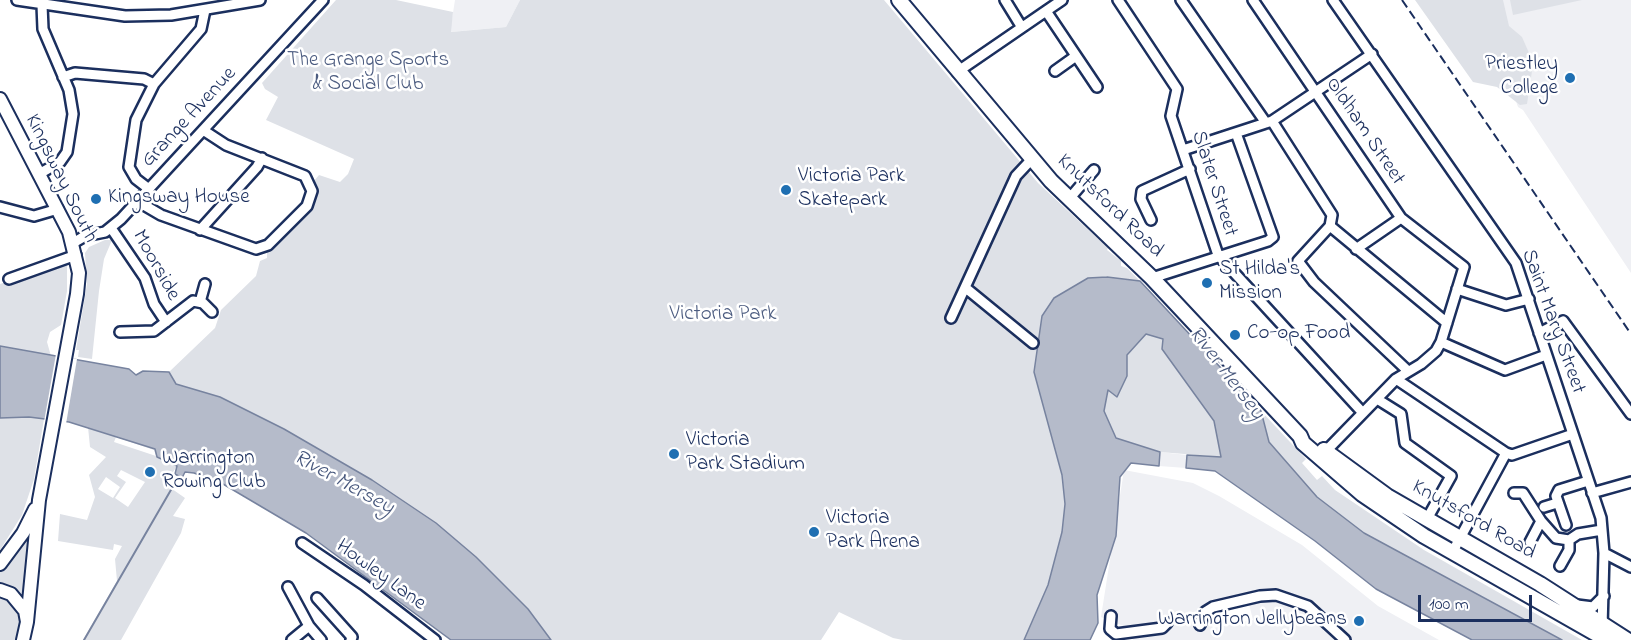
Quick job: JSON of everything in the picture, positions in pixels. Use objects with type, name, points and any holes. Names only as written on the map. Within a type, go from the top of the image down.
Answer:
[{"type":"highway","name":"Knutsford Road","points":[[899,0],[1031,159],[1069,199],[1152,278],[1300,436],[1303,443],[1362,494],[1452,553],[1603,633],[1627,640]]},
{"type":"highway","name":"Knutsford Road","points":[[1300,436],[1307,436],[1358,477],[1572,604],[1603,633]]},
{"type":"main road","name":"Kingsway South","points":[[0,99],[58,209],[75,249],[78,284],[39,500]]},
{"type":"main road","points":[[0,564],[23,533],[39,500]]},
{"type":"main road","points":[[26,633],[39,500]]},
{"type":"main road","points":[[0,590],[19,602],[26,633]]},
{"type":"street","points":[[17,0],[125,16],[171,15],[205,10],[219,4],[260,0]]},
{"type":"street","points":[[1005,0],[1021,26]]},
{"type":"street","points":[[957,72],[1062,0]]},
{"type":"street","name":"Slater Street","points":[[1118,0],[1177,89],[1172,116],[1218,255],[1363,413]]},
{"type":"street","points":[[1181,0],[1269,122],[1332,215],[1330,226],[1298,261],[1314,282],[1408,372]]},
{"type":"street","name":"Oldham Street","points":[[1253,0],[1401,218],[1464,267],[1457,289]]},
{"type":"street","name":"Saint Mary Street","points":[[1333,0],[1516,263],[1573,434],[1602,530],[1603,633]]},
{"type":"street","name":"Grange Avenue","points":[[9,279],[75,249],[111,228],[321,1]]},
{"type":"street","points":[[39,174],[60,162],[67,152],[73,114],[69,90],[43,29],[42,5]]},
{"type":"street","points":[[149,189],[130,171],[129,160],[136,120],[154,84],[198,34],[204,21],[205,10]]},
{"type":"street","points":[[1046,10],[1097,87]]},
{"type":"street","points":[[1183,150],[1269,122],[1372,54]]},
{"type":"street","points":[[1055,71],[1076,56]]},
{"type":"street","points":[[63,77],[75,74],[144,80],[154,84]]},
{"type":"street","points":[[138,201],[161,215],[242,246],[260,249],[268,245],[302,211],[312,194],[308,179],[221,142],[203,130]]},
{"type":"street","points":[[1152,278],[1218,255],[1268,241],[1274,237],[1236,133]]},
{"type":"street","points":[[200,230],[257,167],[262,158]]},
{"type":"street","points":[[951,318],[967,289],[1016,176],[1031,159]]},
{"type":"street","points":[[1151,220],[1141,198],[1142,191],[1190,168]]},
{"type":"street","points":[[1069,199],[1094,170]]},
{"type":"street","points":[[0,207],[34,216],[46,215],[58,209]]},
{"type":"street","points":[[1356,249],[1401,218]]},
{"type":"street","points":[[1330,226],[1447,323]]},
{"type":"street","name":"Moorside","points":[[111,228],[140,270],[154,304],[166,322]]},
{"type":"street","points":[[200,302],[205,284]]},
{"type":"street","points":[[967,289],[1033,343]]},
{"type":"street","points":[[1326,452],[1396,379],[1421,364],[1441,342],[1457,289],[1506,305],[1529,299]]},
{"type":"street","name":"Moorside","points":[[127,321],[123,332],[151,332],[189,302],[200,302],[212,312]]},
{"type":"street","points":[[1539,333],[1563,321],[1631,414]]},
{"type":"street","points":[[1441,342],[1505,370],[1546,355]]},
{"type":"street","points":[[1396,379],[1506,453],[1512,454],[1573,434]]},
{"type":"street","points":[[1377,399],[1401,414],[1405,443],[1451,476],[1427,519]]},
{"type":"street","points":[[1452,553],[1506,453]]},
{"type":"street","points":[[1566,525],[1557,503],[1556,496],[1559,490],[1588,481]]},
{"type":"street","points":[[1592,493],[1631,483]]},
{"type":"street","points":[[1514,493],[1523,493],[1541,521],[1556,538],[1569,540],[1578,534],[1602,530]]},
{"type":"street","points":[[1544,507],[1557,503]]},
{"type":"street","points":[[1530,542],[1541,521]]},
{"type":"street","points":[[1560,566],[1569,550],[1569,540]]},
{"type":"street","name":"Howley Lane","points":[[302,543],[364,585],[435,640]]},
{"type":"street","points":[[1604,553],[1631,567]]},
{"type":"street","points":[[288,587],[309,626],[321,640]]},
{"type":"street","points":[[1200,625],[1205,612],[1213,607],[1260,596],[1276,595],[1308,606],[1345,640]]},
{"type":"street","points":[[1572,604],[1593,607],[1604,596]]},
{"type":"street","points":[[317,598],[352,637],[351,640]]},
{"type":"street","points":[[1111,616],[1110,629],[1116,634],[1162,628],[1167,623]]},
{"type":"street","points":[[292,640],[309,626]]},
{"type":"shaded area","points":[[455,0],[520,0],[506,27],[450,32]]},
{"type":"shaded area","name":"Priestley College","points":[[1481,0],[1631,0],[1631,273],[1523,110],[1518,107]]},
{"type":"shaded area","points":[[1160,452],[1187,455],[1186,468],[1159,466]]},
{"type":"shaded area","points":[[1124,470],[1193,483],[1219,496],[1302,545],[1378,606],[1439,640],[1348,640],[1308,604],[1285,595],[1267,593],[1205,607],[1213,628],[1253,620],[1248,600],[1275,596],[1307,607],[1342,640],[1133,640],[1131,629],[1101,617]]},
{"type":"green space","name":"Victoria Park","points":[[336,0],[396,0],[453,12],[451,32],[506,27],[520,0],[884,0],[1038,183],[1121,261],[1121,266],[1127,268],[1140,281],[1107,277],[1062,475],[1065,504],[1062,532],[1048,585],[1024,640],[903,640],[893,638],[839,612],[821,640],[551,640],[528,609],[476,557],[220,397],[176,384],[169,372],[215,328],[221,310],[256,276],[260,261],[267,258],[267,249],[315,201],[314,181],[319,175],[340,182],[348,174],[354,159],[266,120],[278,97],[265,89],[262,83]]},
{"type":"green space","points":[[1415,0],[1503,0],[1509,26],[1522,37],[1529,53],[1532,71],[1527,104],[1520,105],[1497,87],[1473,82]]},
{"type":"green space","points":[[1510,0],[1582,0],[1513,15]]},
{"type":"green space","points":[[105,240],[112,240],[104,259],[92,359],[78,357],[79,350],[76,350],[87,284],[85,253],[89,247]]},
{"type":"green space","points":[[67,262],[67,291],[61,325],[50,332],[47,342],[51,356],[0,346],[0,284]]},
{"type":"green space","points":[[1146,334],[1163,339],[1162,349],[1214,421],[1221,457],[1160,452],[1116,438],[1104,411],[1108,389],[1117,396],[1127,376],[1127,355]]},
{"type":"green space","points":[[1261,411],[1306,459],[1302,463],[1317,480],[1322,476],[1335,490],[1424,550],[1582,640],[1562,640],[1364,533],[1316,497],[1269,442]]},
{"type":"green space","points":[[0,418],[44,419],[34,479],[22,515],[0,550]]},
{"type":"green space","points":[[88,427],[155,449],[157,457],[177,466],[165,484],[185,498],[173,516],[185,519],[181,533],[121,640],[83,640],[117,581],[115,559],[122,546],[114,544],[113,550],[58,541],[60,514],[87,520],[95,497],[89,475],[106,457],[90,447]],"holes":[[[116,437],[154,450],[156,456],[114,442]],[[121,470],[145,482],[128,507],[115,498],[126,482],[117,476]],[[106,477],[120,487],[113,498],[98,489]]]},
{"type":"green space","points":[[33,523],[22,599],[0,585],[0,568]]},
{"type":"green space","points":[[0,597],[9,601],[19,615],[21,624],[16,640],[0,640]]},
{"type":"water","name":"River Mersey","points":[[1107,277],[1140,281],[1261,411],[1269,442],[1317,497],[1364,533],[1562,640],[1472,640],[1376,589],[1315,541],[1215,471],[1186,468],[1187,455],[1221,457],[1214,421],[1162,349],[1163,339],[1146,334],[1127,355],[1127,376],[1117,397],[1108,390],[1104,411],[1116,438],[1160,452],[1159,466],[1131,463],[1120,477],[1116,536],[1097,595],[1098,623],[1090,640],[1024,640],[1048,585],[1062,532],[1065,504],[1062,475],[1034,372],[1042,316],[1054,298],[1088,278]]},
{"type":"water","name":"River Mersey","points":[[0,346],[129,369],[136,375],[143,371],[169,372],[176,384],[220,397],[284,429],[372,480],[436,523],[476,557],[528,609],[551,640],[451,640],[306,533],[223,484],[194,473],[185,472],[182,478],[175,474],[177,466],[157,457],[155,449],[69,422],[29,417],[0,418]]},
{"type":"pier","points":[[56,354],[77,359],[66,424],[44,422]]},
{"type":"waterway","points":[[84,640],[179,476]]},
{"type":"railway","points":[[1402,0],[1631,334]]},
{"type":"place","name":"Priestley College","points":[[1570,78]]},
{"type":"place","name":"Victoria Park Skatepark","points":[[786,190]]},
{"type":"place","name":"Kingsway House","points":[[96,199]]},
{"type":"place","name":"St Hilda's Mission","points":[[1207,283]]},
{"type":"place","name":"Co-op Food","points":[[1235,335]]},
{"type":"place","name":"Victoria Park Stadium","points":[[674,454]]},
{"type":"place","name":"Warrington Rowing Club","points":[[150,472]]},
{"type":"place","name":"Victoria Park Arena","points":[[814,532]]},
{"type":"place","name":"Warrington Jellybeans","points":[[1359,621]]},
{"type":"park label","name":"The Grange Sports & Social Club","points":[[368,74]]}]
